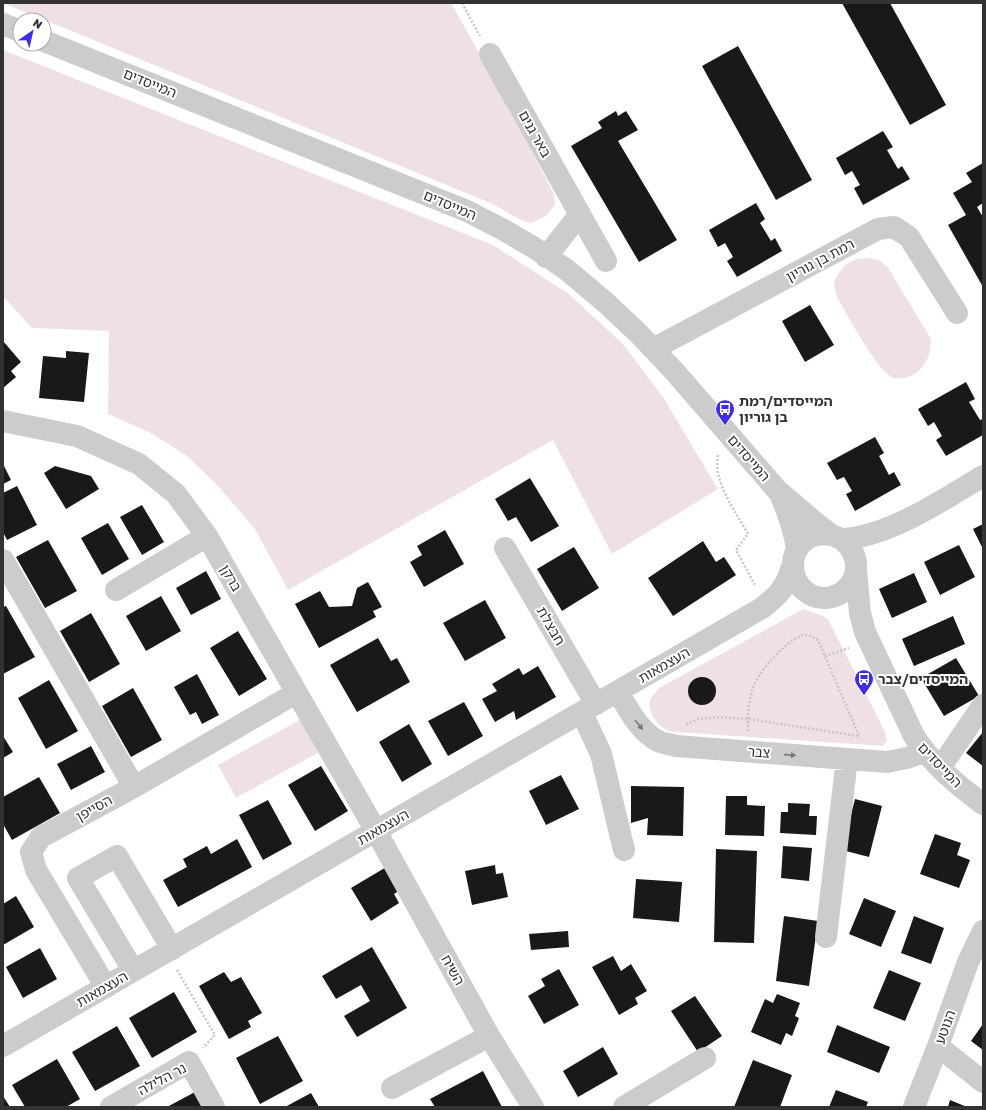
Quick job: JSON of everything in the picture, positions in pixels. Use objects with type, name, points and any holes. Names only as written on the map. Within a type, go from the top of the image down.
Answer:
[{"type":"street","name":"המייסדים","points":[[52,44],[467,211],[502,229],[567,270],[605,302],[638,333],[675,372],[777,490],[817,524],[837,537]]},
{"type":"street","name":"באר גנים","points":[[490,54],[606,261]]},
{"type":"street","points":[[546,257],[580,214]]},
{"type":"street","name":"רמת בן גוריון","points":[[653,349],[878,229],[894,227],[909,237],[957,312]]},
{"type":"street","name":"ברקן","points":[[3,421],[77,436],[139,464],[176,494],[207,536],[376,831]]},
{"type":"street","points":[[856,567],[883,539],[919,513],[983,476]]},
{"type":"street","name":"המייסדים","points":[[777,490],[788,511],[794,531],[795,558]]},
{"type":"street","points":[[837,537],[850,546],[854,554],[856,567],[853,580],[848,588],[841,594],[832,597],[820,596],[805,591],[798,584],[794,576],[795,558],[803,542],[811,537],[821,534],[837,537],[858,537],[875,532],[919,513]]},
{"type":"street","points":[[116,590],[207,536]]},
{"type":"street","name":"חבצלת","points":[[505,548],[589,708],[624,850]]},
{"type":"street","name":"העצמאות","points":[[3,1046],[618,692],[764,606],[780,593],[787,584],[795,558]]},
{"type":"street","points":[[3,560],[134,787]]},
{"type":"street","name":"המייסדים","points":[[856,567],[860,613],[867,636],[906,722],[924,752],[950,779],[983,804]]},
{"type":"street","name":"העצמאות","points":[[764,606],[802,596],[820,596]]},
{"type":"street","name":"המייסדים","points":[[820,596],[840,606],[867,636]]},
{"type":"street","name":"צבר","points":[[618,692],[638,725],[659,742],[676,746],[887,762],[897,761],[924,752]]},
{"type":"street","name":"הסייפן","points":[[106,987],[36,870],[31,852],[41,837],[134,787],[296,693]]},
{"type":"street","points":[[940,768],[983,705]]},
{"type":"street","points":[[826,937],[847,759]]},
{"type":"street","name":"השיח","points":[[376,831],[489,1036],[533,1107]]},
{"type":"street","points":[[133,970],[78,878],[117,856],[169,950]]},
{"type":"street","name":"הנוטע","points":[[914,1107],[938,1046],[968,962],[980,939]]},
{"type":"street","points":[[392,1088],[489,1036]]},
{"type":"street","points":[[938,1046],[983,1082]]},
{"type":"street","points":[[624,1107],[705,1058]]},
{"type":"street","name":"נר הלילה","points":[[111,1107],[189,1062],[214,1107]]},
{"type":"path","points":[[462,3],[490,54]]},
{"type":"path","points":[[723,427],[717,459],[717,469],[721,484],[748,534],[736,550],[764,606]]},
{"type":"path","points":[[749,752],[748,719],[752,689],[761,673],[781,649],[801,636],[808,635],[818,640],[869,761]]},
{"type":"path","points":[[825,656],[867,636]]},
{"type":"path","points":[[666,743],[676,730],[684,725],[699,719],[718,717],[748,719],[859,736]]},
{"type":"path","points":[[169,950],[215,1035],[189,1062]]},
{"type":"shaded area","points":[[3,3],[451,3],[491,74],[554,194],[555,205],[546,216],[531,223],[519,219],[493,204],[52,23],[52,12],[25,12]]},
{"type":"shaded area","points":[[3,50],[493,245],[569,294],[624,345],[663,397],[718,489],[612,554],[553,440],[288,590],[255,529],[219,487],[187,456],[153,434],[108,414],[109,331],[32,328],[3,296]]},
{"type":"shaded area","points":[[869,258],[878,260],[887,266],[931,339],[928,358],[923,367],[915,374],[908,377],[899,379],[887,374],[863,342],[837,297],[834,285],[836,277],[844,266],[856,259]]},
{"type":"shaded area","points":[[803,609],[828,619],[885,732],[887,740],[883,746],[675,732],[666,730],[656,721],[651,712],[650,702],[651,698],[659,688]]},
{"type":"shaded area","points":[[314,712],[332,745],[236,798],[218,765]]},
{"type":"building","points":[[842,3],[890,3],[946,105],[910,125]]},
{"type":"building","points":[[738,46],[812,180],[776,200],[702,66]]},
{"type":"building","points":[[616,111],[618,116],[626,111],[638,130],[618,141],[677,240],[639,262],[571,146],[602,128],[598,122]]},
{"type":"building","points":[[883,131],[893,147],[887,150],[898,169],[902,166],[910,179],[863,205],[854,188],[860,185],[852,171],[845,175],[836,158]]},
{"type":"building","points":[[983,163],[983,203],[977,207],[983,217],[983,287],[948,225],[966,215],[953,193],[972,182],[966,173]]},
{"type":"building","points":[[756,203],[765,219],[760,223],[771,241],[775,238],[782,251],[737,277],[727,261],[733,257],[725,243],[718,247],[709,230]]},
{"type":"building","points":[[810,305],[834,345],[805,362],[782,321]]},
{"type":"building","points":[[3,341],[21,362],[11,371],[16,377],[3,388]]},
{"type":"building","points":[[66,351],[89,353],[84,402],[39,398],[43,356],[66,358]]},
{"type":"building","points":[[966,382],[975,399],[969,402],[980,420],[983,419],[983,435],[946,456],[936,440],[942,436],[934,422],[928,426],[918,409]]},
{"type":"building","points":[[875,437],[884,453],[879,456],[889,475],[894,472],[901,485],[855,511],[846,494],[852,491],[844,477],[837,480],[827,463]]},
{"type":"building","points":[[3,464],[11,480],[3,484]]},
{"type":"building","points":[[55,466],[91,476],[99,489],[66,509],[44,473]]},
{"type":"building","points":[[530,478],[559,526],[531,542],[516,517],[508,521],[495,499]]},
{"type":"building","points":[[17,486],[37,525],[7,540],[3,532],[3,493]]},
{"type":"building","points":[[142,505],[164,542],[142,555],[120,517]]},
{"type":"building","points":[[108,523],[129,559],[102,575],[81,538]]},
{"type":"building","points":[[983,524],[983,549],[973,529]]},
{"type":"building","points":[[445,530],[464,564],[424,587],[410,562],[422,555],[417,546]]},
{"type":"building","points":[[48,540],[77,591],[45,608],[16,557]]},
{"type":"building","points":[[703,541],[716,562],[724,557],[736,575],[673,616],[648,578]]},
{"type":"building","points":[[959,545],[975,577],[940,595],[924,562]]},
{"type":"building","points":[[574,547],[599,588],[562,611],[537,569]]},
{"type":"building","points":[[206,571],[221,599],[191,615],[176,588]]},
{"type":"building","points":[[914,573],[927,602],[892,618],[879,589]]},
{"type":"building","points":[[368,582],[382,607],[373,611],[376,617],[319,648],[295,604],[320,591],[329,607],[352,606],[357,588]]},
{"type":"building","points":[[161,596],[181,631],[146,651],[126,616]]},
{"type":"building","points":[[485,600],[506,638],[465,661],[443,623]]},
{"type":"building","points":[[6,606],[35,657],[3,674],[3,607]]},
{"type":"building","points":[[91,613],[120,664],[89,682],[60,631]]},
{"type":"building","points":[[953,616],[965,644],[914,666],[902,639]]},
{"type":"building","points":[[238,631],[267,679],[239,696],[210,648]]},
{"type":"building","points":[[378,638],[391,661],[397,658],[410,682],[357,712],[330,665]]},
{"type":"building","points":[[956,658],[979,696],[944,716],[921,678]]},
{"type":"building","points":[[538,666],[556,697],[516,720],[514,711],[495,722],[482,699],[497,691],[492,684],[519,668],[523,675]]},
{"type":"building","points":[[197,674],[219,715],[202,724],[196,712],[190,715],[174,687]]},
{"type":"building","points":[[702,677],[712,681],[716,691],[712,701],[702,705],[692,701],[688,691],[692,681]]},
{"type":"building","points":[[49,680],[78,731],[46,749],[18,698]]},
{"type":"building","points":[[133,688],[162,740],[131,757],[102,706]]},
{"type":"building","points":[[464,702],[483,736],[448,756],[428,721]]},
{"type":"building","points":[[409,724],[432,764],[402,782],[379,742]]},
{"type":"building","points":[[983,732],[983,766],[966,753]]},
{"type":"building","points":[[3,736],[13,752],[3,758]]},
{"type":"building","points":[[91,746],[105,772],[71,790],[57,764]]},
{"type":"building","points":[[321,766],[348,811],[315,831],[288,785]]},
{"type":"building","points":[[561,775],[579,809],[546,825],[529,791]]},
{"type":"building","points":[[39,777],[60,813],[12,840],[3,824],[3,797]]},
{"type":"building","points":[[631,786],[684,787],[683,836],[647,835],[648,818],[631,823]]},
{"type":"building","points":[[726,796],[747,796],[747,805],[765,806],[764,836],[725,835]]},
{"type":"building","points":[[855,799],[882,806],[869,857],[842,850]]},
{"type":"building","points":[[268,800],[292,844],[263,860],[239,815]]},
{"type":"building","points":[[788,803],[810,804],[809,816],[817,816],[816,835],[780,833],[781,812],[788,812]]},
{"type":"building","points":[[935,834],[961,843],[957,855],[970,860],[959,888],[920,874]]},
{"type":"building","points":[[237,839],[252,867],[178,907],[163,880],[187,867],[183,859],[207,846],[211,854]]},
{"type":"building","points":[[783,846],[812,848],[809,881],[781,878]]},
{"type":"building","points":[[716,849],[757,851],[754,943],[714,942]]},
{"type":"building","points":[[495,865],[496,874],[503,873],[508,897],[472,905],[465,871]]},
{"type":"building","points":[[388,866],[402,889],[394,894],[399,903],[371,921],[351,888]]},
{"type":"building","points":[[636,879],[682,882],[679,922],[633,918]]},
{"type":"building","points":[[16,896],[34,927],[3,945],[3,904]]},
{"type":"building","points":[[864,898],[896,911],[881,947],[849,934]]},
{"type":"building","points":[[784,916],[818,921],[809,986],[776,981]]},
{"type":"building","points":[[914,916],[944,928],[931,964],[901,953]]},
{"type":"building","points":[[568,931],[569,947],[531,950],[529,934]]},
{"type":"building","points":[[372,947],[407,1008],[357,1037],[344,1016],[370,1001],[361,985],[336,999],[322,976]]},
{"type":"building","points":[[40,948],[57,979],[23,998],[6,967]]},
{"type":"building","points":[[613,956],[621,971],[631,964],[647,991],[635,998],[638,1004],[619,1015],[592,967]]},
{"type":"building","points":[[559,969],[579,1005],[544,1024],[528,996],[545,986],[541,979]]},
{"type":"building","points":[[889,970],[921,983],[905,1021],[873,1008]]},
{"type":"building","points":[[224,972],[231,982],[241,977],[262,1013],[248,1021],[251,1027],[229,1039],[199,986]]},
{"type":"building","points":[[174,992],[197,1032],[152,1058],[129,1018]]},
{"type":"building","points":[[777,994],[800,1003],[795,1016],[799,1018],[792,1036],[786,1033],[781,1045],[751,1032],[765,999],[773,1003]]},
{"type":"building","points":[[695,996],[722,1036],[698,1052],[671,1011]]},
{"type":"building","points":[[983,1024],[983,1050],[971,1041]]},
{"type":"building","points":[[837,1025],[890,1047],[879,1073],[827,1052]]},
{"type":"building","points":[[117,1026],[140,1066],[95,1091],[72,1052]]},
{"type":"building","points":[[278,1036],[303,1081],[260,1104],[236,1058]]},
{"type":"building","points":[[603,1047],[618,1074],[578,1097],[563,1071]]},
{"type":"building","points":[[57,1059],[80,1099],[66,1107],[25,1107],[12,1085]]},
{"type":"building","points":[[753,1060],[792,1075],[780,1107],[734,1107]]},
{"type":"building","points":[[483,1071],[502,1107],[435,1107],[430,1099]]},
{"type":"building","points":[[836,1090],[868,1102],[866,1107],[829,1107]]},
{"type":"building","points":[[195,1092],[203,1107],[167,1107]]},
{"type":"building","points":[[311,1093],[319,1107],[285,1107]]},
{"type":"building","points":[[3,1096],[10,1107],[3,1107]]},
{"type":"building","points":[[950,1100],[967,1107],[948,1107]]},
{"type":"place","name":"המייסדים/רמת בן גוריון","points":[[725,426]]},
{"type":"place","name":"המייסדים/צבר","points":[[864,696]]}]
